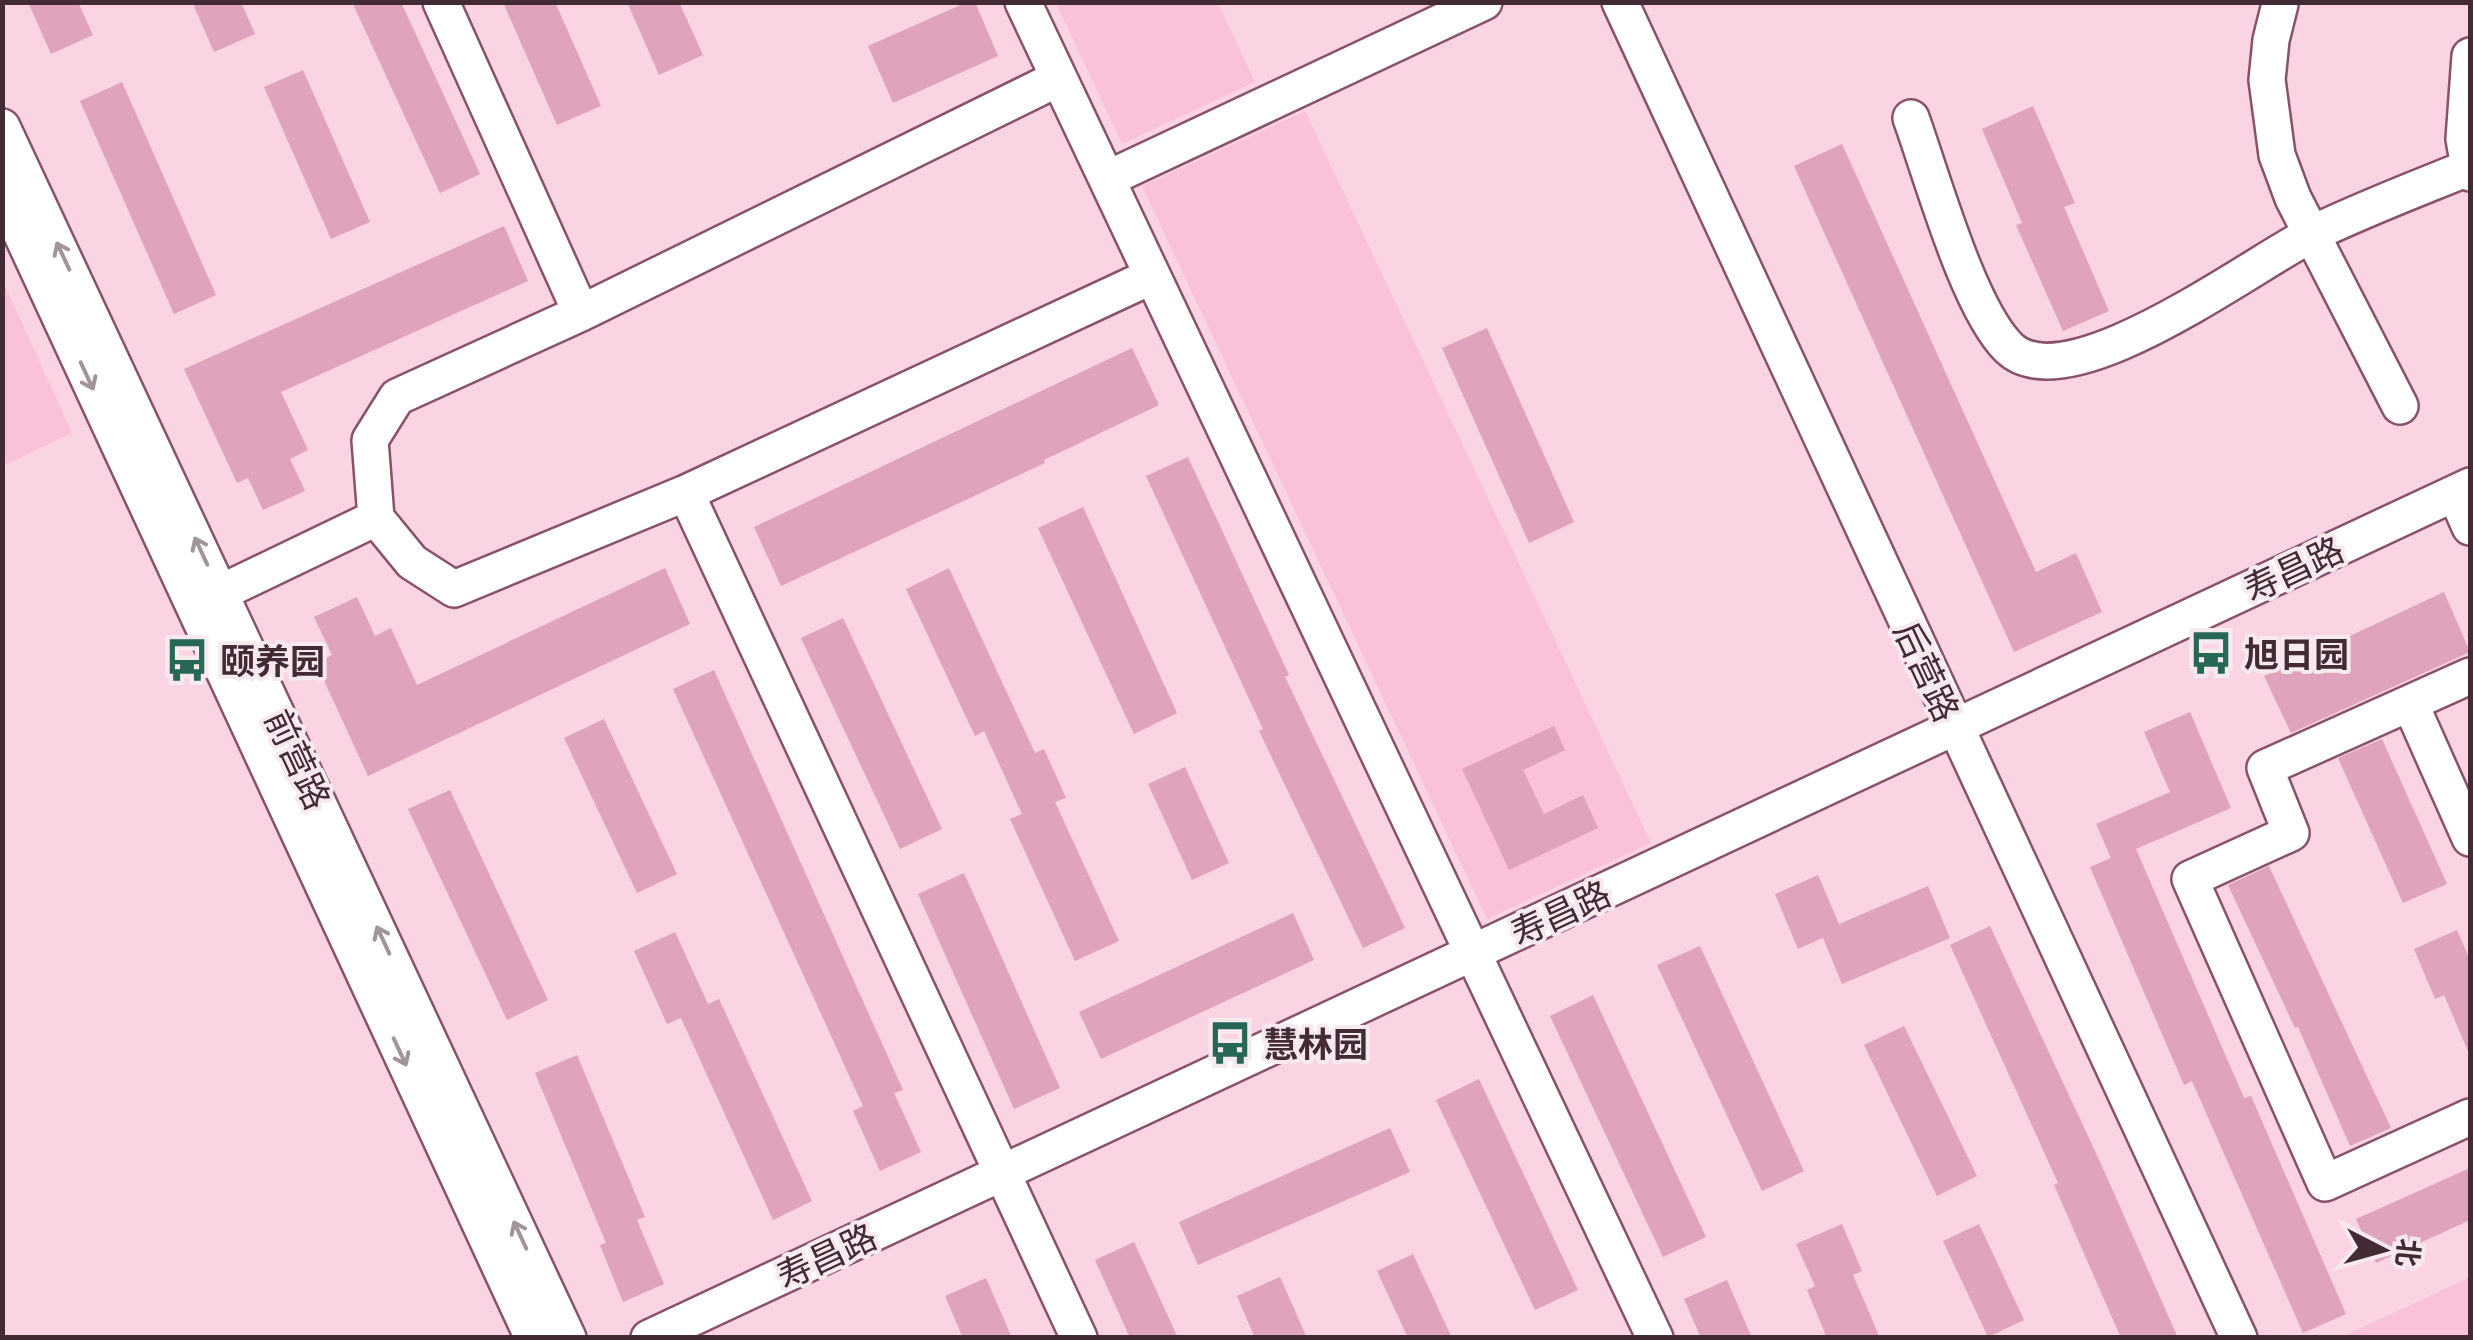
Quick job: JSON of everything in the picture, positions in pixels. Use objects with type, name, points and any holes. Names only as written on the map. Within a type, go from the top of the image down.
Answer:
[{"type":"street","points":[[441,2],[581,313]]},
{"type":"street","points":[[1023,2],[1656,1338]]},
{"type":"street","points":[[1107,179],[1484,2]]},
{"type":"street","name":"后营路","points":[[1620,2],[2239,1338]]},
{"type":"street","points":[[2280,4],[2267,80],[2276,155],[2400,406]]},
{"type":"street","points":[[1911,118],[1971,285],[1991,326],[2012,351],[2036,363],[2064,362],[2140,333],[2230,285],[2312,234],[2470,169],[2464,139],[2470,56]]},
{"type":"street","points":[[1058,78],[581,313],[397,397],[370,440],[376,518],[412,562],[454,589],[686,493],[1152,276]]},
{"type":"street","name":"前营路","points":[[2,127],[207,599],[551,1335]]},
{"type":"street","name":"前营路","points":[[2,192],[207,599]]},
{"type":"street","points":[[686,493],[1079,1338]]},
{"type":"street","name":"寿昌路","points":[[695,1338],[1006,1182],[1957,734],[2466,504]]},
{"type":"street","points":[[207,599],[376,518]]},
{"type":"street","points":[[2470,676],[2265,768],[2291,833],[2190,879],[2324,1183],[2470,1117]]},
{"type":"street","points":[[2410,704],[2470,838]]},
{"type":"street","name":"寿昌路","points":[[649,1338],[1006,1182]]},
{"type":"shaded area","points":[[1056,3],[1218,3],[1255,82],[1122,144]]},
{"type":"shaded area","points":[[1305,111],[1651,843],[1487,919],[1142,186]]},
{"type":"shaded area","points":[[2,279],[72,433],[3,466],[2,466]]},
{"type":"shaded area","points":[[2470,1277],[2470,1337],[2342,1337]]},
{"type":"building","points":[[28,2],[78,2],[93,35],[51,54]]},
{"type":"building","points":[[192,2],[241,2],[255,34],[214,52]]},
{"type":"building","points":[[352,2],[401,2],[480,174],[440,193]]},
{"type":"building","points":[[503,2],[555,2],[601,106],[557,125]]},
{"type":"building","points":[[627,2],[679,2],[703,55],[659,75]]},
{"type":"building","points":[[967,2],[975,2],[998,56],[893,103],[868,46]]},
{"type":"building","points":[[303,70],[370,222],[331,239],[264,87]]},
{"type":"building","points":[[122,82],[216,295],[174,314],[80,101]]},
{"type":"building","points":[[2033,106],[2075,203],[2064,207],[2109,311],[2063,331],[2016,225],[2022,223],[1982,129]]},
{"type":"building","points":[[1842,144],[2036,572],[2076,553],[2102,612],[2014,652],[1794,166]]},
{"type":"building","points":[[504,226],[528,281],[281,392],[308,450],[290,459],[305,491],[263,510],[248,478],[237,483],[184,369]]},
{"type":"building","points":[[1487,328],[1574,522],[1529,543],[1442,348]]},
{"type":"building","points":[[1132,348],[1159,405],[1044,460],[1045,463],[781,586],[754,527]]},
{"type":"building","points":[[1188,457],[1289,675],[1285,677],[1405,928],[1363,948],[1259,731],[1263,729],[1146,476]]},
{"type":"building","points":[[1083,507],[1177,713],[1134,734],[1038,528]]},
{"type":"building","points":[[665,568],[690,624],[368,776],[316,663],[332,655],[314,617],[357,597],[375,636],[391,628],[417,685]]},
{"type":"building","points":[[949,568],[1035,753],[1044,749],[1066,798],[1055,802],[1119,941],[1075,961],[1010,819],[1022,814],[984,731],[975,736],[906,589]]},
{"type":"building","points":[[2444,592],[2470,652],[2291,733],[2264,676]]},
{"type":"building","points":[[843,618],[942,829],[900,849],[801,638]]},
{"type":"building","points":[[714,670],[903,1090],[894,1093],[921,1152],[880,1171],[853,1111],[863,1106],[673,689]]},
{"type":"building","points":[[2190,712],[2231,808],[2136,849],[2244,1098],[2251,1096],[2346,1314],[2303,1333],[2192,1081],[2184,1085],[2090,867],[2111,858],[2096,824],[2170,792],[2144,732]]},
{"type":"building","points":[[604,719],[677,874],[637,893],[564,738]]},
{"type":"building","points":[[1554,726],[1565,750],[1523,770],[1544,814],[1583,795],[1598,828],[1509,870],[1462,769]]},
{"type":"building","points":[[2382,739],[2447,884],[2403,903],[2338,758]]},
{"type":"building","points":[[1185,767],[1229,863],[1192,880],[1148,784]]},
{"type":"building","points":[[450,790],[548,1000],[507,1020],[408,809]]},
{"type":"building","points":[[2269,866],[2391,1128],[2350,1146],[2298,1027],[2295,1028],[2228,885]]},
{"type":"building","points":[[964,873],[1060,1088],[1014,1109],[918,894]]},
{"type":"building","points":[[1818,875],[1839,924],[1928,886],[1950,938],[1842,984],[1823,938],[1798,949],[1775,894]]},
{"type":"building","points":[[1293,913],[1314,960],[1101,1059],[1079,1012]]},
{"type":"building","points":[[1990,926],[2178,1338],[2121,1338],[2054,1185],[2058,1183],[1950,945]]},
{"type":"building","points":[[2457,930],[2470,960],[2470,1056],[2444,995],[2435,999],[2414,949]]},
{"type":"building","points":[[675,932],[708,1004],[719,999],[812,1201],[773,1220],[681,1018],[667,1024],[634,951]]},
{"type":"building","points":[[1700,946],[1804,1171],[1762,1191],[1657,965]]},
{"type":"building","points":[[1593,995],[1706,1237],[1663,1257],[1550,1016]]},
{"type":"building","points":[[1904,1026],[1977,1176],[1937,1196],[1864,1045]]},
{"type":"building","points":[[577,1055],[645,1217],[637,1220],[664,1284],[623,1302],[600,1245],[606,1243],[535,1073]]},
{"type":"building","points":[[1479,1079],[1578,1290],[1535,1310],[1436,1100]]},
{"type":"building","points":[[1390,1128],[1410,1172],[1198,1265],[1179,1222]]},
{"type":"building","points":[[2470,1168],[2470,1220],[2376,1263],[2356,1219]]},
{"type":"building","points":[[1842,1224],[1862,1271],[1853,1275],[1880,1338],[1827,1338],[1807,1290],[1815,1286],[1796,1244]]},
{"type":"building","points":[[1979,1224],[2024,1320],[1988,1337],[1943,1241]]},
{"type":"building","points":[[1134,1242],[1178,1338],[1130,1338],[1095,1260]]},
{"type":"building","points":[[1413,1254],[1452,1338],[1408,1338],[1377,1271]]},
{"type":"building","points":[[1280,1277],[1307,1338],[1255,1338],[1237,1296]]},
{"type":"building","points":[[986,1278],[1012,1338],[963,1338],[945,1296]]},
{"type":"building","points":[[1727,1280],[1752,1338],[1701,1338],[1684,1299]]},
{"type":"place","name":"旭日园","points":[[2211,653]]},
{"type":"place","name":"颐养园","points":[[187,660]]},
{"type":"place","name":"慧林园","points":[[1230,1043]]}]
